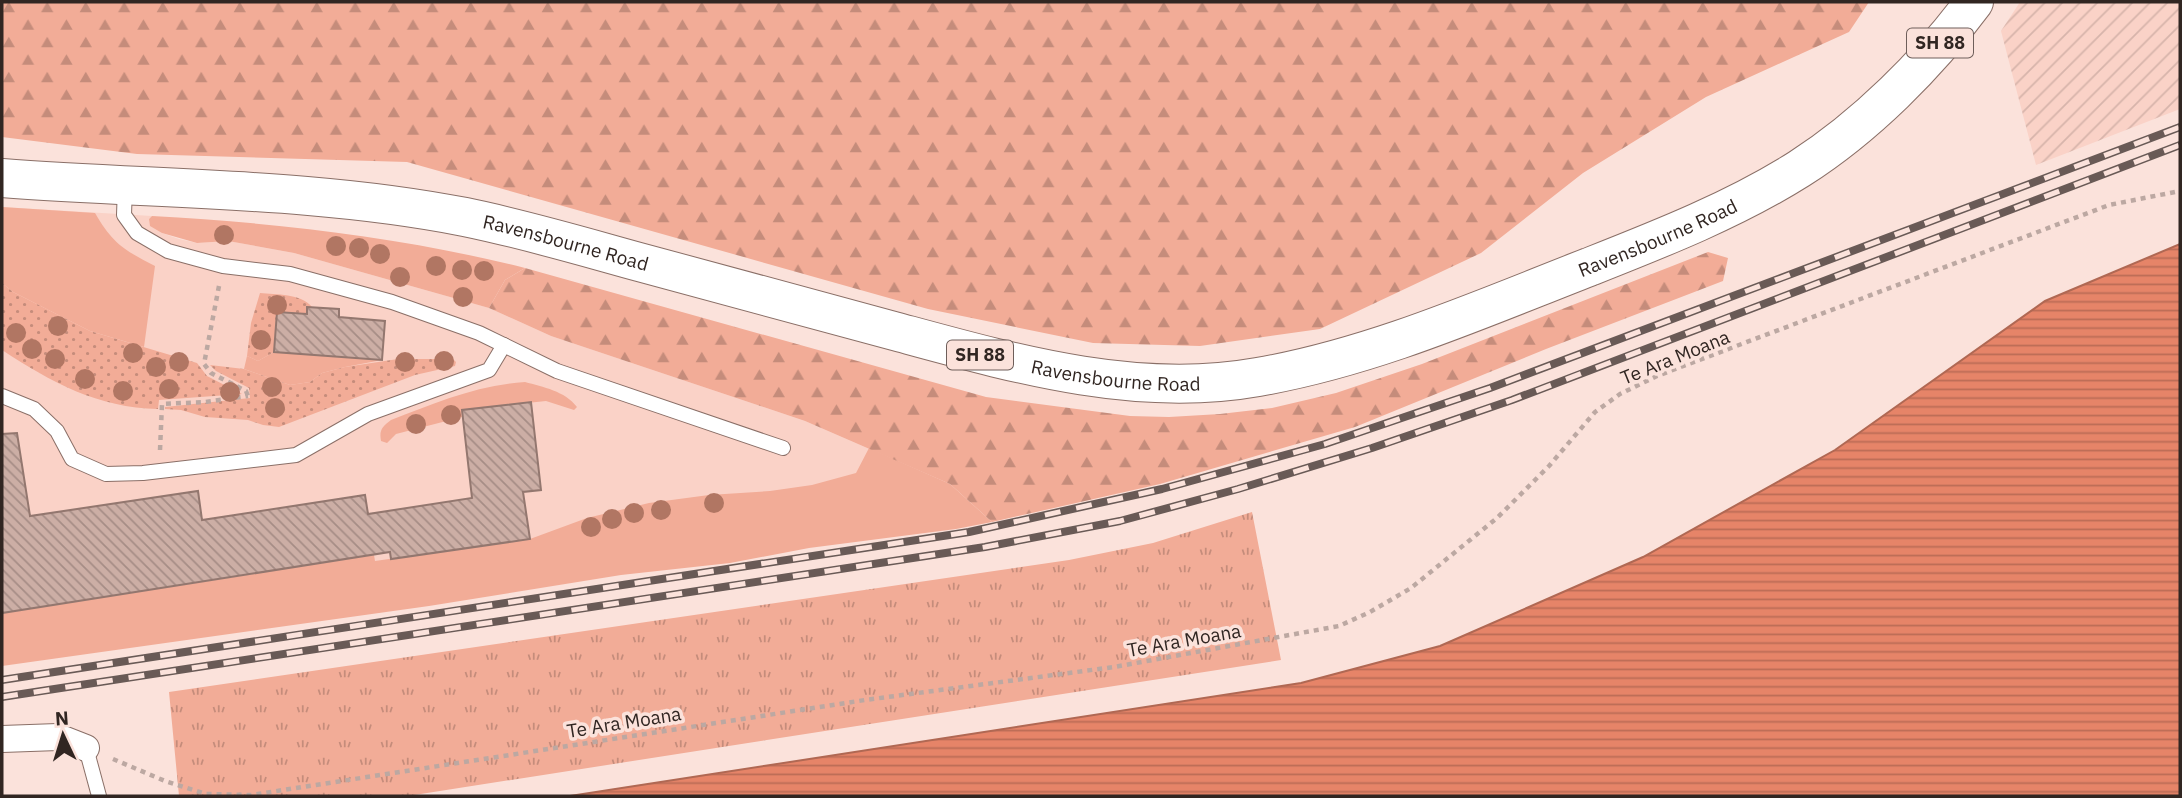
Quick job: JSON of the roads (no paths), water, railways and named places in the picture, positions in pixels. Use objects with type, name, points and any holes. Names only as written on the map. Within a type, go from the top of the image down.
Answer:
[{"type":"highway","name":"Ravensbourne Road","points":[[2,178],[295,194],[464,217],[559,240],[985,356],[1106,380],[1189,383],[1256,377],[1338,358],[1421,333],[1641,246],[1742,201],[1800,168],[1877,109],[1960,21],[1974,2]]},
{"type":"street","points":[[2,739],[58,737],[86,748]]},
{"type":"lane","points":[[125,185],[124,215],[137,233],[169,251],[223,266],[290,274],[392,302],[479,333],[557,372],[783,448]]},
{"type":"lane","points":[[2,396],[34,409],[57,430],[72,458],[106,474],[159,471],[296,455],[368,414],[489,370],[504,345]]},
{"type":"lane","points":[[86,748],[99,796]]},
{"type":"railway","points":[[2,680],[969,532],[1162,489],[1325,444],[1490,388],[2180,127]]},
{"type":"railway","points":[[2,697],[985,547],[1120,521],[1372,448],[1512,400],[2180,145]]}]
